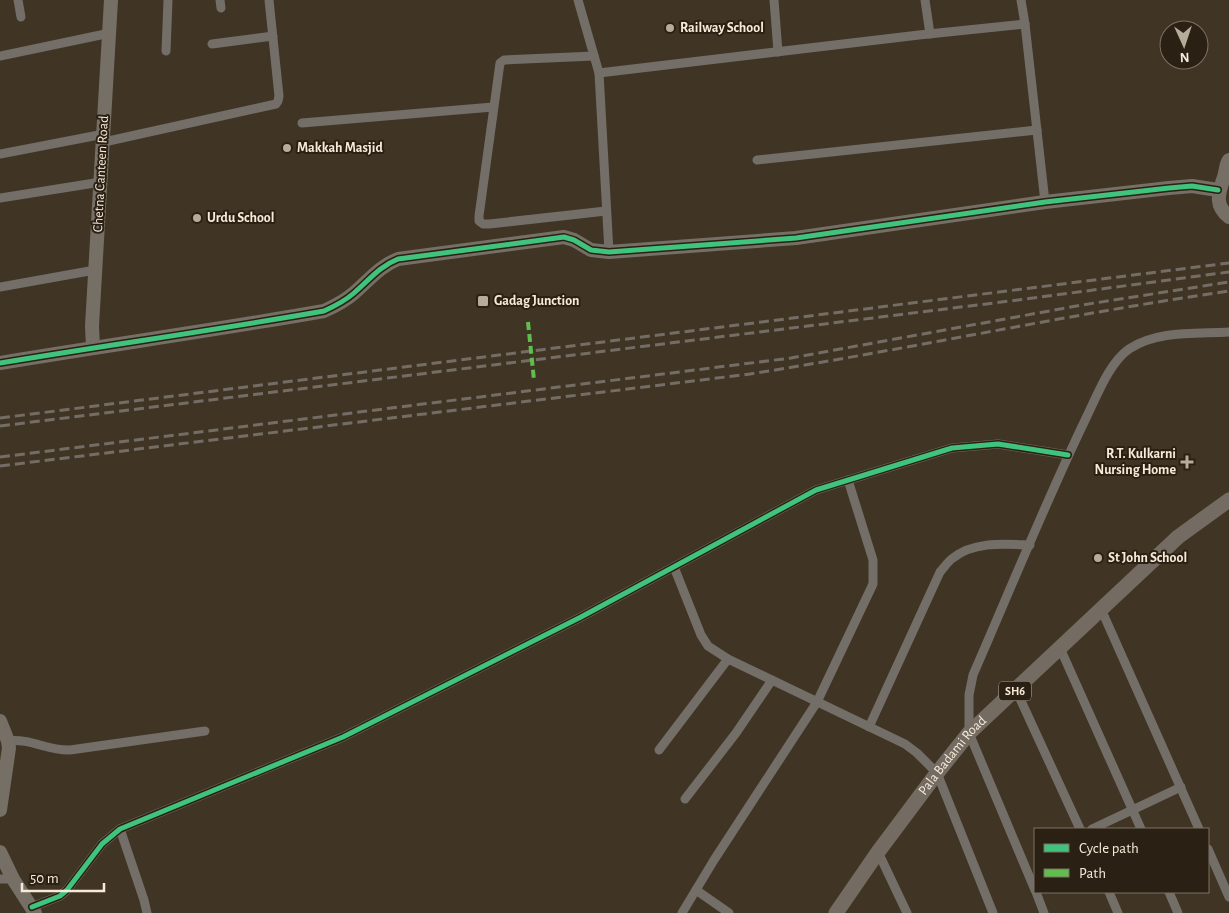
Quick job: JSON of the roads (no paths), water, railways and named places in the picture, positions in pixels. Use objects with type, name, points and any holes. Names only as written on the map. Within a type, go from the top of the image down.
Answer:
[{"type":"main road","name":"Pala Badami Road","points":[[836,913],[878,852],[937,773],[969,734],[1178,537],[1229,500]]},
{"type":"street","points":[[18,0],[21,17]]},
{"type":"street","name":"Chetna Canteen Road","points":[[93,348],[92,326],[111,0]]},
{"type":"street","points":[[166,51],[168,0]]},
{"type":"street","points":[[0,154],[104,138],[276,104],[278,96],[269,0]]},
{"type":"street","points":[[578,0],[600,73],[609,252]]},
{"type":"street","points":[[774,0],[778,52]]},
{"type":"street","points":[[925,0],[930,34]]},
{"type":"street","points":[[1021,0],[1045,202]]},
{"type":"street","points":[[600,73],[1025,24]]},
{"type":"street","points":[[0,56],[110,33]]},
{"type":"street","points":[[212,44],[273,36]]},
{"type":"street","points":[[594,56],[504,60],[500,63],[478,216],[479,221],[483,224],[606,211]]},
{"type":"street","points":[[302,123],[493,107]]},
{"type":"street","points":[[757,160],[1037,130]]},
{"type":"street","points":[[1229,160],[1226,164],[1219,203],[1222,211],[1229,217]]},
{"type":"street","points":[[0,198],[101,182]]},
{"type":"street","points":[[0,363],[204,332],[324,311],[340,304],[386,264],[398,259],[564,237],[574,240],[591,250],[609,252],[796,238],[1045,202],[1224,182]]},
{"type":"street","points":[[0,287],[95,270]]},
{"type":"street","points":[[1034,886],[969,734],[969,695],[973,674],[1068,455],[1101,387],[1116,361],[1128,349],[1159,337],[1229,332]]},
{"type":"street","points":[[0,852],[6,879],[34,910],[60,896],[67,890],[102,844],[120,829],[343,737],[581,617],[816,490],[952,448],[998,444],[1068,455]]},
{"type":"street","points":[[682,913],[714,860],[817,702],[873,584],[873,560],[848,480]]},
{"type":"street","points":[[869,726],[936,580],[952,558],[965,550],[985,546],[1002,544],[1030,545]]},
{"type":"street","points":[[674,567],[701,635],[708,646],[728,659],[905,744],[937,773],[993,913]]},
{"type":"street","points":[[1101,609],[1199,828]]},
{"type":"street","points":[[1060,648],[1141,828]]},
{"type":"street","points":[[659,750],[728,659]]},
{"type":"street","points":[[685,799],[736,733],[772,680]]},
{"type":"street","points":[[1016,690],[1080,828]]},
{"type":"street","points":[[0,721],[9,748],[0,805]]},
{"type":"street","points":[[8,742],[26,741],[57,750],[70,750],[205,731]]},
{"type":"street","points":[[1094,828],[1180,788]]},
{"type":"street","points":[[120,829],[147,913]]},
{"type":"street","points":[[1209,851],[1229,896]]},
{"type":"street","points":[[878,852],[907,913]]},
{"type":"street","points":[[696,890],[729,913]]},
{"type":"street","points":[[1037,893],[1044,913]]},
{"type":"street","points":[[1109,893],[1118,913]]},
{"type":"street","points":[[1169,893],[1178,913]]},
{"type":"railway","points":[[0,418],[1229,263]]},
{"type":"railway","points":[[0,426],[1018,300],[1229,272]]},
{"type":"railway","points":[[0,457],[791,358],[1082,305],[1229,282]]},
{"type":"railway","points":[[0,466],[750,374],[1109,310],[1229,291]]},
{"type":"place","name":"Railway School","points":[[670,28]]},
{"type":"place","name":"Makkah Masjid","points":[[287,148]]},
{"type":"place","name":"Urdu School","points":[[197,218]]},
{"type":"place","name":"Gadag Junction","points":[[483,301]]},
{"type":"place","name":"R.T. Kulkarni Nursing Home","points":[[1187,462]]},
{"type":"place","name":"St John School","points":[[1098,558]]}]
